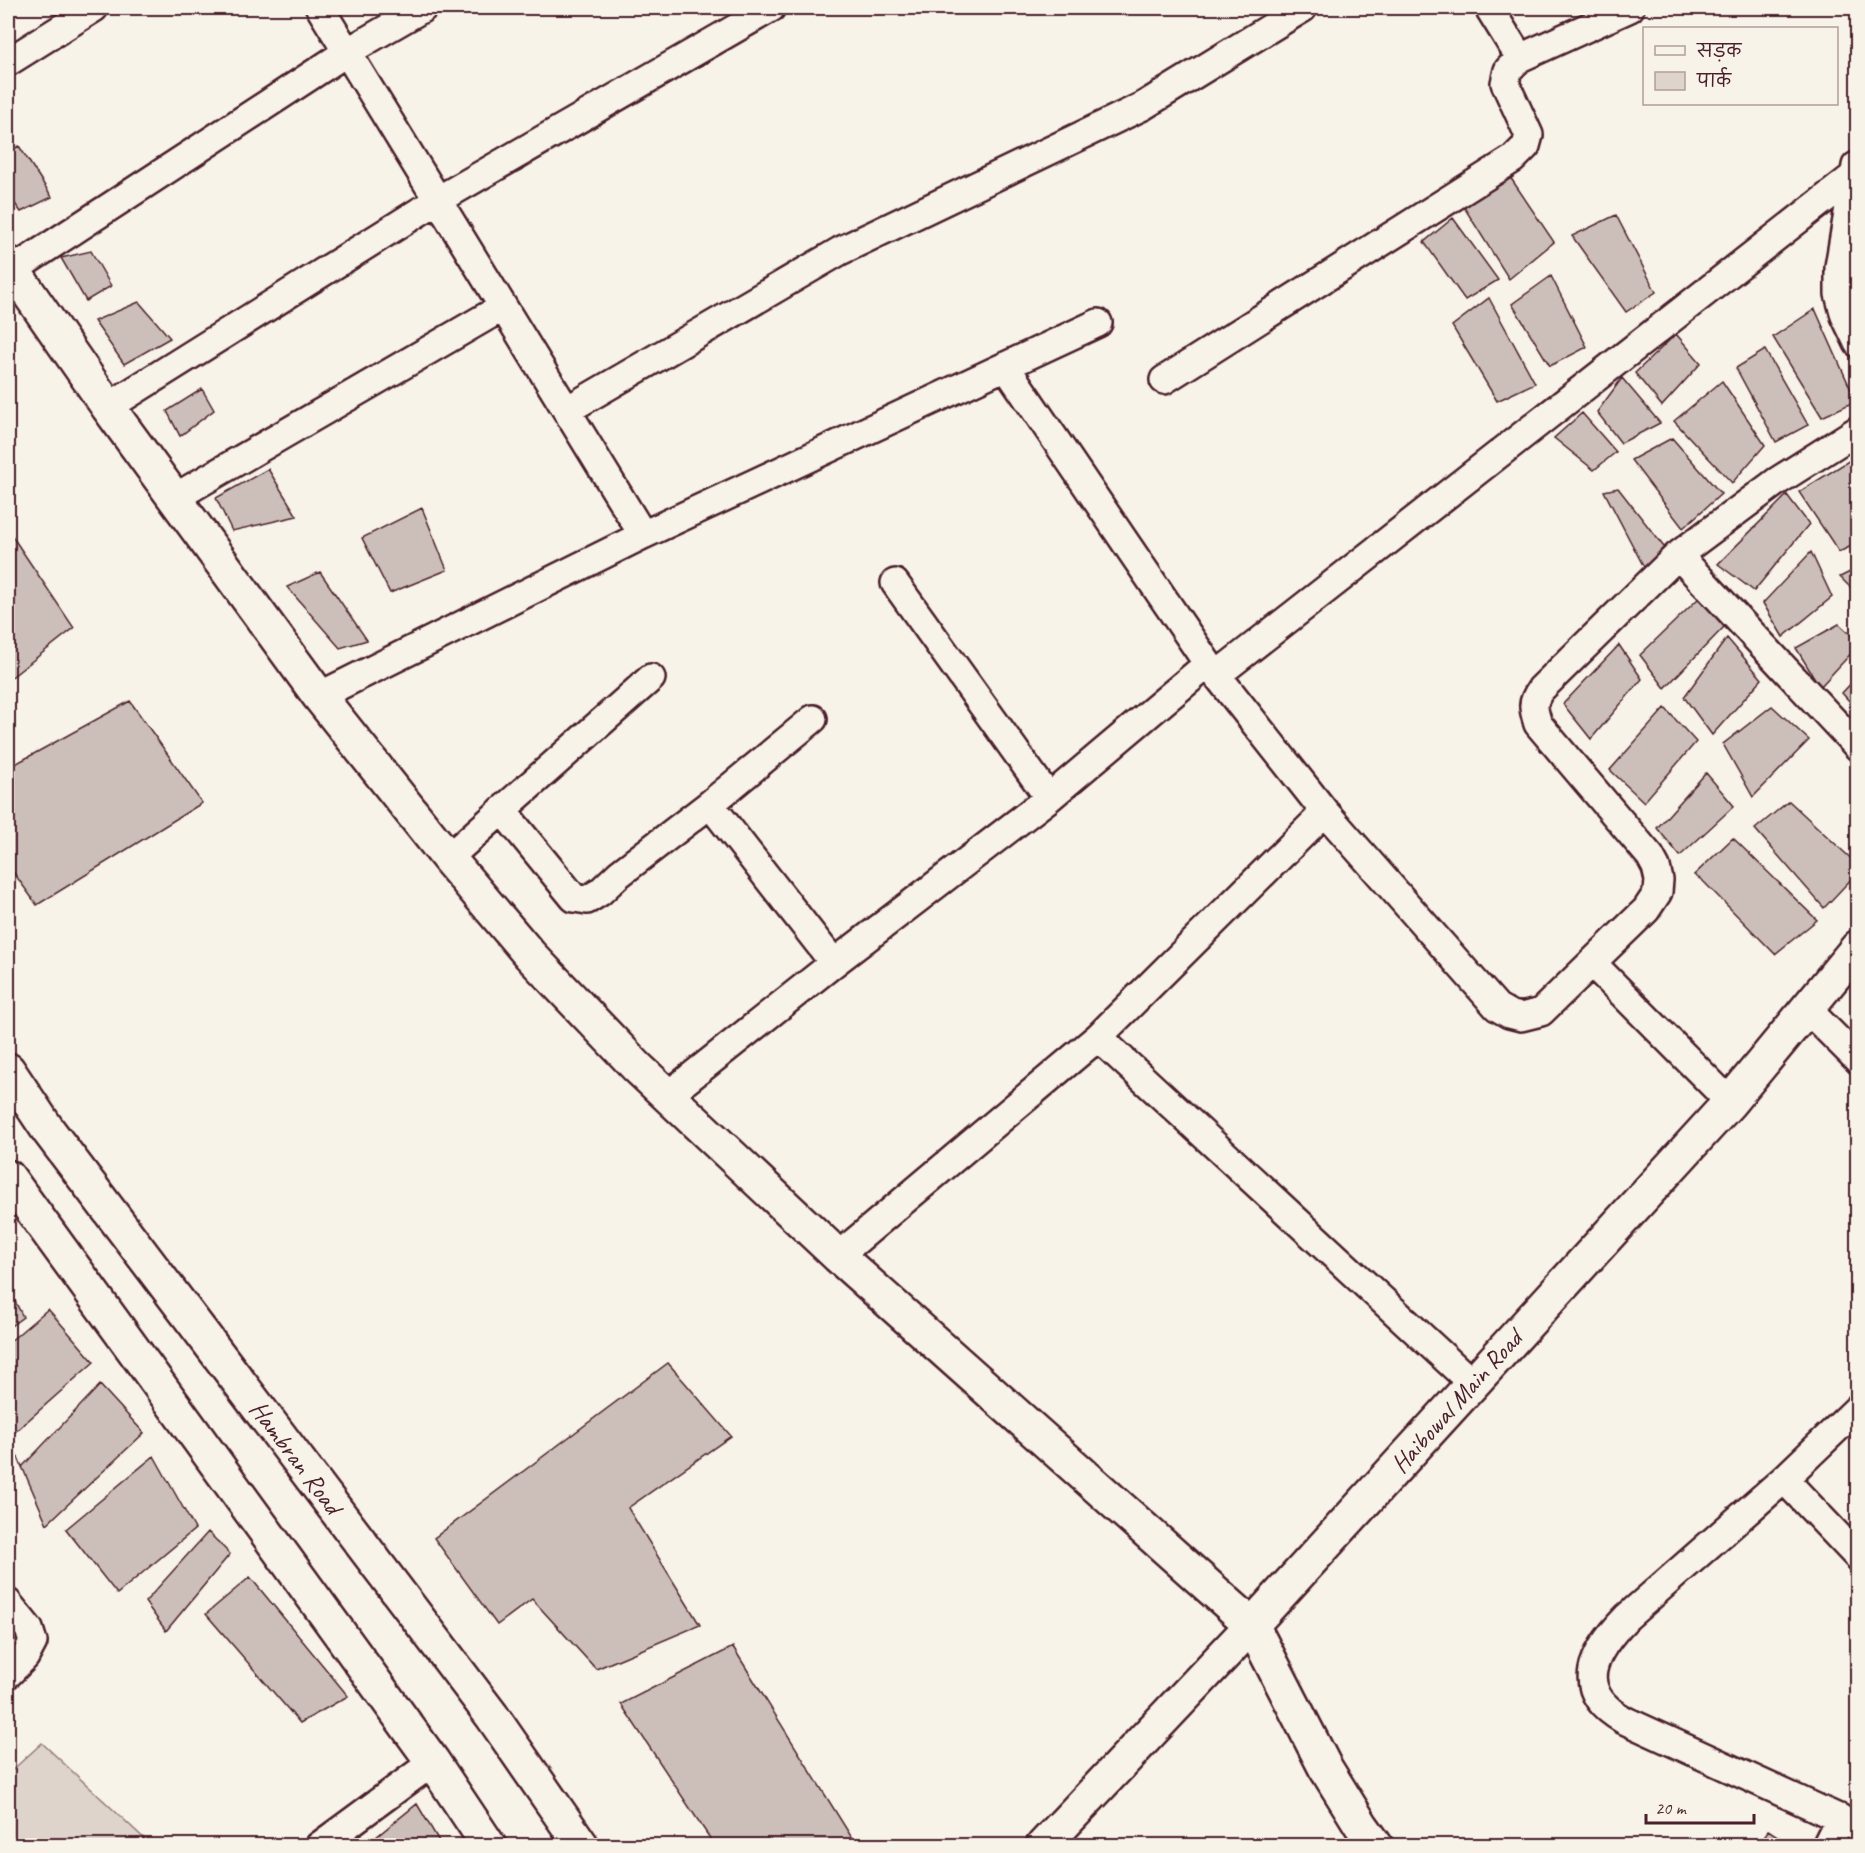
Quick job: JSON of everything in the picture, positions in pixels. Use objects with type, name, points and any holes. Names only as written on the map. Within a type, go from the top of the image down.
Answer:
[{"type":"street","points":[[8,62],[94,8]]},
{"type":"street","points":[[320,8],[643,535]]},
{"type":"street","points":[[423,8],[347,52],[10,267],[108,407],[319,696],[448,858],[530,955],[637,1067],[838,1256],[1252,1625],[1325,1767],[1376,1845]]},
{"type":"street","points":[[108,407],[438,200],[771,8]]},
{"type":"street","points":[[567,410],[840,251],[1143,106],[1303,8]]},
{"type":"street","points":[[1489,8],[1520,58]]},
{"type":"street","points":[[1164,380],[1513,159],[1526,146],[1528,135],[1506,83],[1508,70],[1520,58],[1630,8]]},
{"type":"street","points":[[1856,167],[1839,267],[1839,294],[1845,316],[1857,343]]},
{"type":"street","points":[[668,1095],[834,963],[1049,798],[1856,167]]},
{"type":"street","points":[[174,498],[503,307]]},
{"type":"street","points":[[319,696],[643,535],[1098,323]]},
{"type":"street","points":[[1006,366],[1213,669],[1325,812],[1497,1007],[1509,1014],[1521,1017],[1541,1012],[1646,910],[1658,892],[1659,880],[1650,856],[1538,724],[1533,708],[1535,697],[1678,555],[1776,482],[1857,430]]},
{"type":"street","points":[[1678,555],[1857,747]]},
{"type":"street","points":[[895,583],[1049,798]]},
{"type":"street","points":[[448,858],[651,678]]},
{"type":"street","points":[[502,810],[574,898],[587,900],[710,804],[813,719]]},
{"type":"street","points":[[710,804],[834,963]]},
{"type":"street","points":[[838,1256],[1098,1037],[1325,812]]},
{"type":"street","name":"Haibowal Main Road","points":[[1043,1845],[1252,1625],[1730,1102],[1857,947]]},
{"type":"street","points":[[1592,963],[1730,1102]]},
{"type":"street","points":[[1806,1008],[1857,1060]]},
{"type":"street","points":[[1098,1037],[1472,1383]]},
{"type":"street","name":"Hambran Road","points":[[8,1070],[48,1130],[492,1716],[582,1845]]},
{"type":"street","points":[[8,1177],[433,1762],[489,1845]]},
{"type":"street","points":[[1826,1845],[1849,1822],[1609,1712],[1596,1698],[1592,1687],[1592,1672],[1595,1662],[1615,1630],[1784,1479],[1857,1408]]},
{"type":"street","points":[[1784,1479],[1856,1553]]},
{"type":"street","points":[[8,1603],[29,1629],[33,1642],[25,1657],[8,1674]]},
{"type":"street","points":[[319,1845],[433,1762]]},
{"type":"green space","points":[[42,1743],[151,1845],[8,1845],[8,1774]]},
{"type":"building","points":[[19,146],[52,197],[21,212],[8,194],[8,152]]},
{"type":"building","points":[[1508,174],[1554,242],[1509,279],[1462,204]]},
{"type":"building","points":[[1616,215],[1656,292],[1626,312],[1572,236]]},
{"type":"building","points":[[1453,218],[1498,280],[1465,300],[1424,242]]},
{"type":"building","points":[[91,251],[111,286],[86,301],[61,258]]},
{"type":"building","points":[[1551,276],[1587,347],[1550,366],[1512,304]]},
{"type":"building","points":[[1489,298],[1535,383],[1497,401],[1452,326]]},
{"type":"building","points":[[139,302],[170,338],[124,364],[94,321]]},
{"type":"building","points":[[1815,309],[1856,401],[1822,417],[1773,337]]},
{"type":"building","points":[[1676,334],[1701,363],[1662,406],[1635,373]]},
{"type":"building","points":[[1765,350],[1808,425],[1776,442],[1736,368]]},
{"type":"building","points":[[1622,378],[1660,423],[1621,443],[1597,412]]},
{"type":"building","points":[[1722,381],[1765,445],[1732,483],[1674,421]]},
{"type":"building","points":[[202,389],[214,410],[180,436],[167,411]]},
{"type":"building","points":[[1582,413],[1616,452],[1594,470],[1554,438]]},
{"type":"building","points":[[1672,438],[1721,494],[1683,528],[1631,460]]},
{"type":"building","points":[[1858,455],[1858,543],[1839,552],[1799,492]]},
{"type":"building","points":[[268,469],[297,516],[232,531],[216,498]]},
{"type":"building","points":[[1618,488],[1664,547],[1645,569],[1604,491]]},
{"type":"building","points":[[1787,495],[1809,524],[1754,591],[1718,564]]},
{"type":"building","points":[[422,508],[447,570],[390,593],[362,538]]},
{"type":"building","points":[[8,530],[74,628],[8,680]]},
{"type":"building","points":[[1811,552],[1832,597],[1783,637],[1763,603]]},
{"type":"building","points":[[1858,568],[1858,595],[1840,577]]},
{"type":"building","points":[[320,572],[367,640],[340,648],[287,587]]},
{"type":"building","points":[[1700,597],[1724,627],[1665,688],[1640,655]]},
{"type":"building","points":[[1839,624],[1858,641],[1858,646],[1820,687],[1796,648]]},
{"type":"building","points":[[1727,638],[1762,679],[1712,735],[1684,697]]},
{"type":"building","points":[[1619,645],[1642,679],[1591,739],[1563,704]]},
{"type":"building","points":[[1858,676],[1858,711],[1842,693]]},
{"type":"building","points":[[130,701],[202,803],[37,905],[8,865],[8,768]]},
{"type":"building","points":[[1772,706],[1809,740],[1753,797],[1723,744]]},
{"type":"building","points":[[1665,708],[1696,742],[1644,802],[1610,770]]},
{"type":"building","points":[[1706,773],[1734,806],[1680,856],[1657,828]]},
{"type":"building","points":[[1789,801],[1858,865],[1858,872],[1824,908],[1755,829]]},
{"type":"building","points":[[1733,838],[1817,920],[1775,954],[1703,881],[1694,875]]},
{"type":"building","points":[[8,1287],[23,1317],[8,1328]]},
{"type":"building","points":[[48,1309],[94,1362],[8,1438],[8,1343]]},
{"type":"building","points":[[668,1363],[731,1436],[628,1508],[700,1625],[596,1669],[532,1599],[497,1625],[434,1538]]},
{"type":"building","points":[[100,1385],[144,1433],[47,1524],[22,1467]]},
{"type":"building","points":[[154,1456],[195,1529],[117,1594],[66,1529]]},
{"type":"building","points":[[208,1532],[230,1554],[166,1631],[145,1602]]},
{"type":"building","points":[[250,1577],[348,1696],[300,1723],[206,1614]]},
{"type":"building","points":[[733,1647],[857,1846],[715,1846],[621,1704]]},
{"type":"building","points":[[417,1804],[442,1846],[372,1846],[370,1842]]},
{"type":"building","points":[[1768,1830],[1793,1846],[1760,1846]]}]
